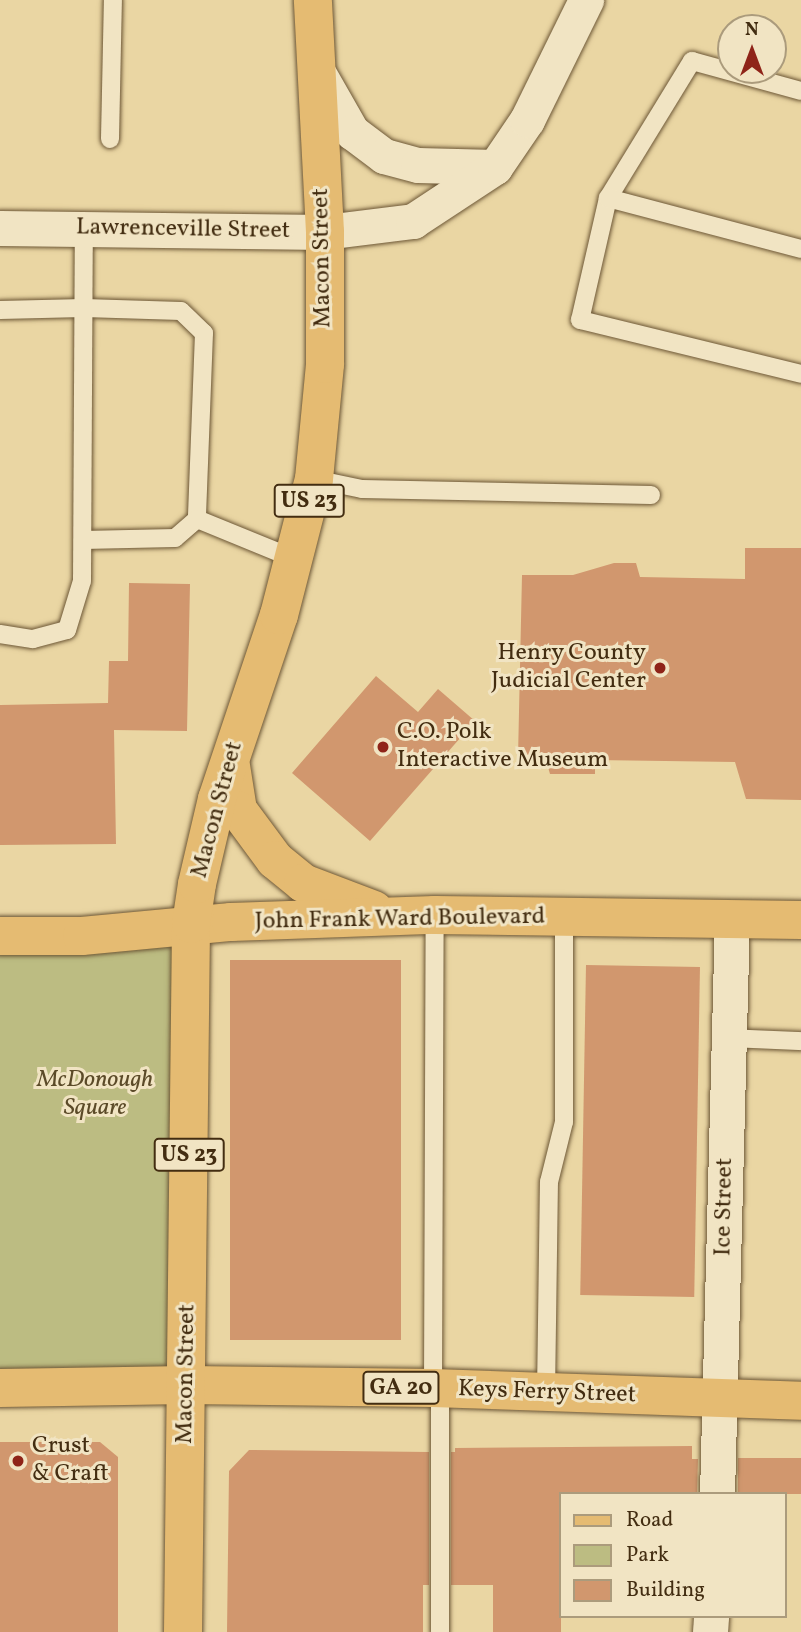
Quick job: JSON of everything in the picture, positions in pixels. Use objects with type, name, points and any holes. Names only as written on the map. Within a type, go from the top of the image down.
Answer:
[{"type":"main road","name":"Macon Street","points":[[183,1632],[191,924],[197,884],[230,760],[295,559],[314,479],[325,364],[325,232],[313,0]]},
{"type":"main road","points":[[230,760],[238,810],[275,860],[303,883],[392,917]]},
{"type":"main road","name":"John Frank Ward Boulevard","points":[[0,936],[82,936],[191,924],[435,915],[801,920]]},
{"type":"main road","name":"Keys Ferry Street","points":[[0,1388],[187,1385],[437,1388],[546,1394],[801,1401]]},
{"type":"street","name":"Lawrenceville Street","points":[[0,228],[325,232],[413,220],[495,167],[527,120],[586,0]]},
{"type":"street","points":[[316,69],[352,132],[384,156],[418,165],[495,167]]},
{"type":"street","name":"Ice Street","points":[[716,1492],[721,1399],[732,919]]},
{"type":"lane","points":[[110,139],[113,0]]},
{"type":"lane","points":[[801,91],[692,61],[608,198],[580,320],[801,374]]},
{"type":"lane","points":[[608,198],[801,249]]},
{"type":"lane","points":[[0,634],[33,639],[67,631],[82,581],[84,229]]},
{"type":"lane","points":[[0,310],[84,308],[181,311],[204,333],[197,519],[175,538],[83,540]]},
{"type":"lane","points":[[314,479],[362,489],[651,495]]},
{"type":"lane","points":[[197,519],[295,559]]},
{"type":"lane","points":[[435,915],[440,1632]]},
{"type":"lane","points":[[546,1394],[549,1182],[564,1122],[564,918]]},
{"type":"lane","points":[[728,1038],[801,1041]]},
{"type":"green space","name":"McDonough Square","points":[[0,917],[191,924],[174,1394],[0,1388]]},
{"type":"building","name":"Henry County Judicial Center","points":[[745,548],[801,548],[801,800],[746,799],[735,762],[595,760],[595,774],[550,774],[545,757],[518,757],[522,575],[573,575],[614,563],[636,563],[640,577],[745,579]]},
{"type":"building","points":[[129,583],[190,584],[187,731],[114,730],[116,844],[0,845],[0,705],[108,703],[109,661],[128,661]]},
{"type":"building","name":"C.O. Polk Interactive Museum","points":[[376,676],[418,712],[438,689],[475,721],[370,841],[292,773]]},
{"type":"building","points":[[230,960],[401,960],[401,1340],[230,1340]]},
{"type":"building","points":[[586,965],[700,967],[694,1297],[580,1295]]},
{"type":"building","points":[[0,1442],[100,1442],[118,1457],[118,1632],[0,1632]]},
{"type":"building","points":[[692,1446],[692,1459],[698,1459],[697,1492],[560,1492],[561,1632],[493,1632],[493,1585],[451,1585],[451,1452],[455,1452],[455,1448]]},
{"type":"building","points":[[249,1450],[429,1452],[429,1585],[423,1585],[423,1632],[227,1632],[229,1471]]},
{"type":"building","points":[[738,1458],[801,1458],[801,1494],[738,1492]]},
{"type":"place","name":"Henry County Judicial Center","points":[[660,668]]},
{"type":"place","name":"C.O. Polk Interactive Museum","points":[[383,747]]},
{"type":"place","name":"Crust & Craft","points":[[18,1461]]}]
